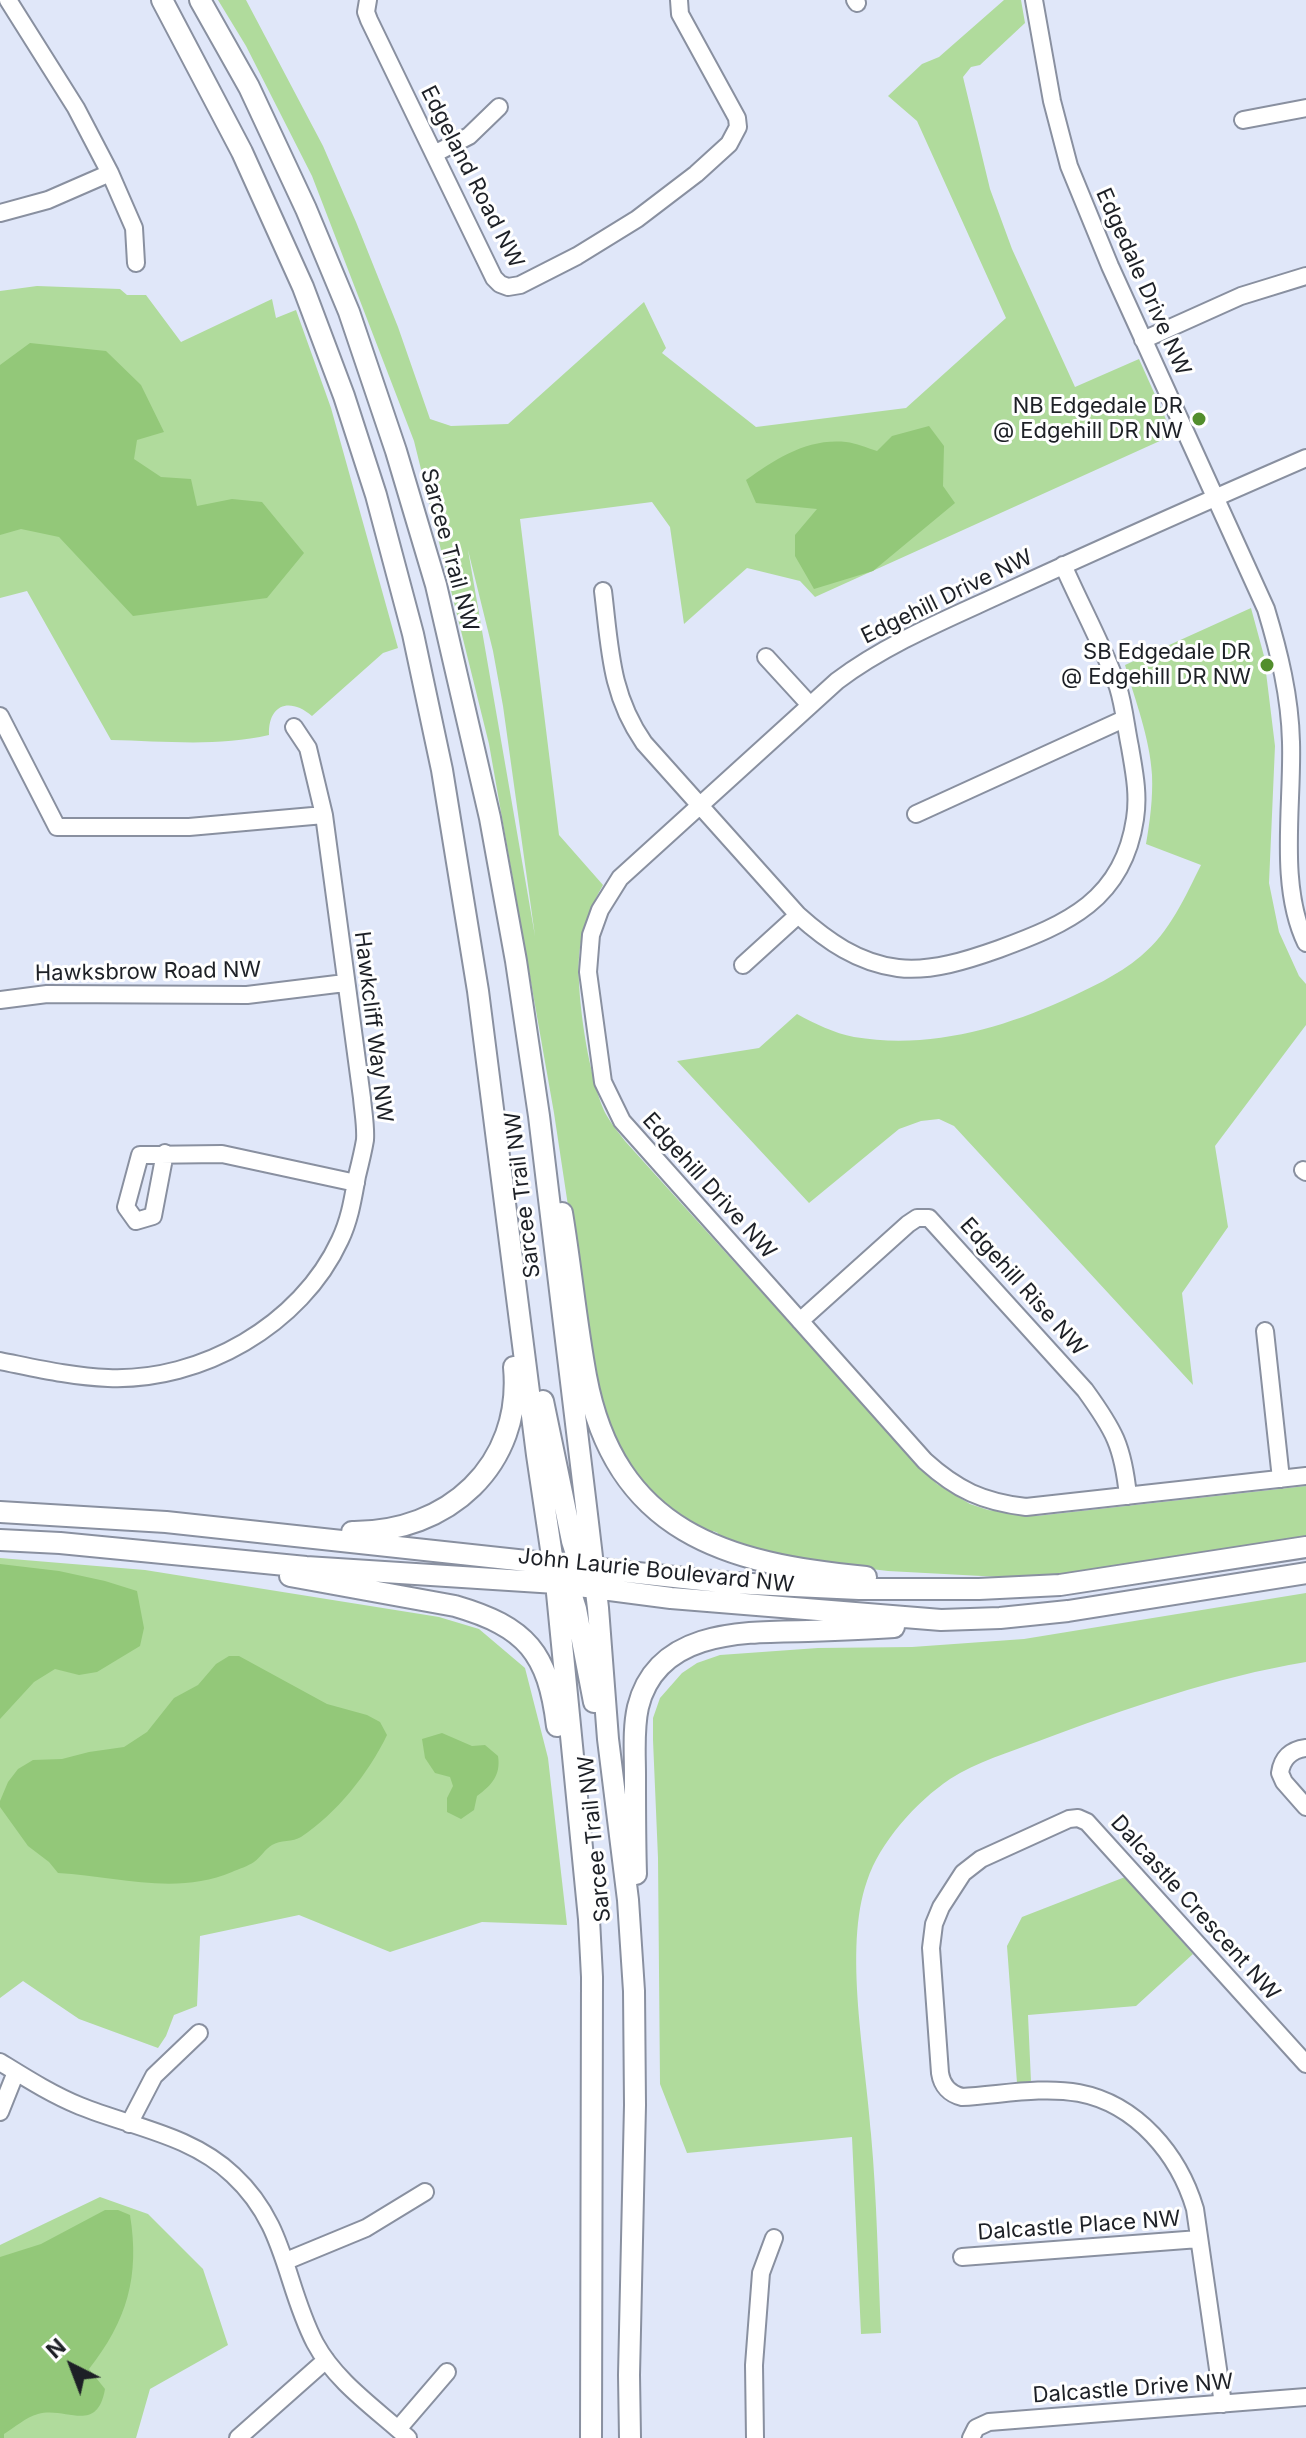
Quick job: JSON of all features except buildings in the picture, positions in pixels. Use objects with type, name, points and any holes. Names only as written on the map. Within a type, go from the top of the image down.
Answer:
[{"type":"main road","name":"Sarcee Trail NW","points":[[162,0],[242,152],[303,287],[344,396],[376,495],[413,634],[442,770],[478,991],[520,1321],[559,1577],[592,1977],[591,2438]]},
{"type":"main road","name":"Sarcee Trail NW","points":[[200,0],[249,87],[306,209],[349,312],[396,451],[436,585],[490,818],[516,961],[539,1116],[588,1574],[628,1900],[634,1991],[635,2105],[630,2438]]},
{"type":"main road","points":[[539,1116],[551,1146],[586,1376],[595,1414],[619,1470],[639,1494],[676,1525],[723,1549],[767,1562],[847,1575],[931,1583],[938,1589]]},
{"type":"main road","points":[[270,1531],[313,1529],[357,1532],[404,1526],[449,1506],[469,1491],[498,1456],[506,1437],[516,1384],[510,1314],[490,1169],[497,1137]]},
{"type":"main road","points":[[520,1321],[534,1351],[547,1423],[588,1574]]},
{"type":"main road","name":"John Laurie Boulevard NW","points":[[3,1511],[270,1531],[559,1577]]},
{"type":"main road","name":"John Laurie Boulevard NW","points":[[0,1540],[228,1560],[559,1577],[588,1574],[859,1589],[1060,1585],[1306,1547]]},
{"type":"main road","points":[[228,1560],[311,1581],[455,1606],[504,1625],[524,1641],[538,1658],[550,1681],[577,1875],[589,1919]]},
{"type":"main road","name":"John Laurie Boulevard NW","points":[[588,1574],[671,1598],[941,1620],[1068,1611],[1306,1573]]},
{"type":"main road","points":[[559,1577],[576,1609],[597,1720],[608,1739]]},
{"type":"main road","points":[[628,1900],[636,1880],[637,1711],[642,1693],[655,1672],[672,1656],[693,1644],[745,1632],[917,1626],[941,1620]]},
{"type":"street","points":[[8,0],[76,108],[110,173],[134,228],[136,263]]},
{"type":"street","name":"Edgeland Road NW","points":[[368,0],[366,12],[369,20],[494,278],[500,284],[514,287],[637,219],[696,174],[729,144],[738,127],[734,109],[680,14],[679,0]]},
{"type":"street","name":"Edgedale Drive NW","points":[[1034,0],[1052,101],[1069,166],[1143,340],[1266,609],[1284,674],[1298,848],[1290,880],[1293,908],[1306,943]]},
{"type":"street","points":[[434,154],[469,136],[499,107]]},
{"type":"street","points":[[1243,120],[1306,108]]},
{"type":"street","points":[[0,213],[48,200],[110,173]]},
{"type":"street","points":[[1143,340],[1241,296],[1306,276]]},
{"type":"street","name":"Edgehill Drive NW","points":[[1306,458],[1063,565],[864,660],[633,864],[600,910],[591,935],[588,972],[603,1082],[629,1130],[925,1461],[953,1484],[988,1500],[1026,1507],[1306,1476]]},
{"type":"street","points":[[603,591],[616,688],[644,743],[818,934],[852,955],[899,968],[964,961],[1047,932],[1087,907],[1107,886],[1122,861],[1132,834],[1137,792],[1124,719],[1118,689],[1063,565]]},
{"type":"street","points":[[766,657],[810,705]]},
{"type":"street","points":[[0,716],[57,827],[189,827],[324,815]]},
{"type":"street","points":[[916,814],[1124,719]]},
{"type":"street","name":"Hawkcliff Way NW","points":[[0,1361],[108,1378],[194,1366],[243,1345],[273,1324],[300,1298],[340,1241],[351,1212],[365,1139],[362,1098],[324,815],[308,748],[294,727]]},
{"type":"street","points":[[743,965],[798,915]]},
{"type":"street","name":"Hawksbrow Road NW","points":[[0,1000],[47,994],[247,995],[345,983]]},
{"type":"street","points":[[165,1153],[222,1154],[356,1183]]},
{"type":"street","name":"Edgehill Rise NW","points":[[800,1321],[908,1224],[917,1218],[929,1218],[1085,1390],[1103,1415],[1122,1453],[1128,1496]]},
{"type":"street","points":[[1265,1331],[1281,1479]]},
{"type":"street","points":[[1306,1748],[1286,1758],[1280,1773],[1306,1807]]},
{"type":"street","name":"Dalcastle Crescent NW","points":[[1223,2404],[1195,2209],[1179,2168],[1164,2146],[1138,2121],[1117,2108],[1078,2093],[1049,2091],[962,2097],[946,2088],[940,2073],[931,1948],[934,1924],[951,1888],[963,1873],[981,1859],[1069,1819],[1078,1818],[1087,1822],[1306,2064]]},
{"type":"street","points":[[129,2124],[154,2076],[199,2033]]},
{"type":"street","points":[[0,2062],[44,2091],[191,2146],[234,2175],[266,2215],[286,2261],[309,2330],[326,2360],[345,2383],[403,2434],[447,2372]]},
{"type":"street","points":[[0,2112],[16,2072]]},
{"type":"street","points":[[286,2261],[366,2228],[425,2192]]},
{"type":"street","points":[[755,2438],[754,2365],[761,2273],[774,2238]]},
{"type":"street","name":"Dalcastle Place NW","points":[[962,2257],[1199,2239]]},
{"type":"street","points":[[238,2438],[326,2360]]},
{"type":"street","name":"Dalcastle Drive NW","points":[[971,2438],[976,2428],[989,2422],[1306,2397]]},
{"type":"green space","points":[[218,0],[246,0],[323,146],[398,327],[430,419],[451,426],[508,424],[644,302],[666,348],[662,353],[756,427],[906,408],[1006,318],[917,121],[888,96],[922,64],[939,57],[1004,0],[1021,0],[1025,23],[963,77],[990,189],[1012,249],[1075,387],[1139,359],[1173,435],[815,597],[800,581],[747,568],[684,624],[670,527],[652,502],[520,519],[559,835],[603,885],[588,915],[580,948],[579,985],[589,1058],[600,1101],[625,1141],[937,1484],[970,1504],[988,1510],[1036,1516],[1306,1486],[1306,1540],[1174,1562],[1019,1578],[888,1571],[779,1558],[715,1539],[718,1533],[713,1531],[711,1537],[689,1526],[639,1484],[613,1440],[591,1358],[554,1113],[489,744],[414,441],[312,176],[246,46]],"holes":[[[468,550],[503,706],[535,936]]]},
{"type":"green space","points":[[37,286],[120,289],[127,295],[146,295],[181,342],[272,299],[276,318],[296,310],[331,408],[398,648],[383,653],[312,716],[288,705],[276,710],[269,735],[210,742],[111,740],[27,591],[0,598],[0,291]]},
{"type":"green space","points":[[30,343],[106,351],[141,385],[164,432],[137,440],[134,459],[161,477],[191,479],[197,506],[232,499],[262,502],[304,553],[267,598],[133,616],[59,537],[21,529],[0,535],[0,365]]},
{"type":"green space","points":[[929,426],[944,446],[943,486],[955,503],[873,571],[814,589],[795,556],[795,535],[817,509],[756,503],[746,480],[781,458],[818,443],[846,442],[877,451],[892,436]]},
{"type":"green space","points":[[1251,608],[1264,656],[1275,746],[1269,883],[1279,932],[1299,976],[1306,984],[1306,1025],[1215,1146],[1228,1227],[1182,1293],[1193,1385],[954,1126],[939,1119],[921,1121],[899,1129],[809,1203],[677,1061],[759,1048],[797,1014],[825,1028],[854,1037],[908,1041],[961,1034],[1012,1021],[1062,1001],[1113,976],[1141,956],[1169,925],[1201,865],[1146,844],[1152,801],[1151,761],[1125,665]]},
{"type":"green space","points":[[0,1558],[145,1570],[439,1617],[479,1629],[525,1668],[548,1758],[567,1925],[482,1922],[390,1952],[299,1915],[200,1936],[197,2006],[174,2015],[158,2048],[79,2019],[23,1981],[0,1998]]},
{"type":"green space","points":[[0,1564],[59,1571],[137,1591],[144,1628],[140,1646],[97,1672],[79,1675],[55,1669],[34,1682],[0,1719]]},
{"type":"green space","points":[[1306,1593],[1306,1662],[1238,1676],[1171,1695],[982,1762],[950,1779],[925,1799],[901,1824],[881,1852],[867,1881],[857,1939],[858,2005],[875,2184],[881,2333],[861,2334],[852,2137],[687,2153],[660,2084],[653,1718],[660,1698],[682,1673],[697,1663],[720,1655],[1024,1639]]},
{"type":"green space","points":[[229,1656],[239,1656],[327,1704],[367,1715],[380,1722],[387,1735],[380,1749],[361,1778],[327,1817],[301,1837],[272,1845],[249,1865],[211,1879],[189,1883],[145,1883],[58,1873],[28,1846],[0,1807],[8,1782],[18,1769],[33,1760],[62,1759],[124,1747],[147,1732],[174,1698],[198,1685],[216,1664]]},
{"type":"green space","points":[[442,1733],[472,1746],[485,1745],[498,1756],[494,1779],[477,1796],[474,1810],[461,1819],[447,1812],[447,1798],[453,1786],[450,1777],[435,1773],[425,1758],[422,1739]]},
{"type":"green space","points":[[1125,1877],[1193,1954],[1136,2006],[1028,2015],[1031,2082],[1017,2083],[1007,1946],[1022,1917]]},
{"type":"green space","points":[[100,2197],[148,2214],[203,2269],[228,2345],[150,2389],[136,2438],[0,2438],[0,2245]]},
{"type":"green space","points":[[105,2210],[118,2210],[130,2215],[133,2258],[128,2297],[121,2315],[89,2369],[105,2389],[101,2403],[88,2415],[34,2415],[0,2438],[0,2257],[41,2244]]},
{"type":"place","name":"NB Edgedale DR @ Edgehill DR NW","points":[[1199,419]]},
{"type":"place","name":"SB Edgedale DR @ Edgehill DR NW","points":[[1267,665]]}]
